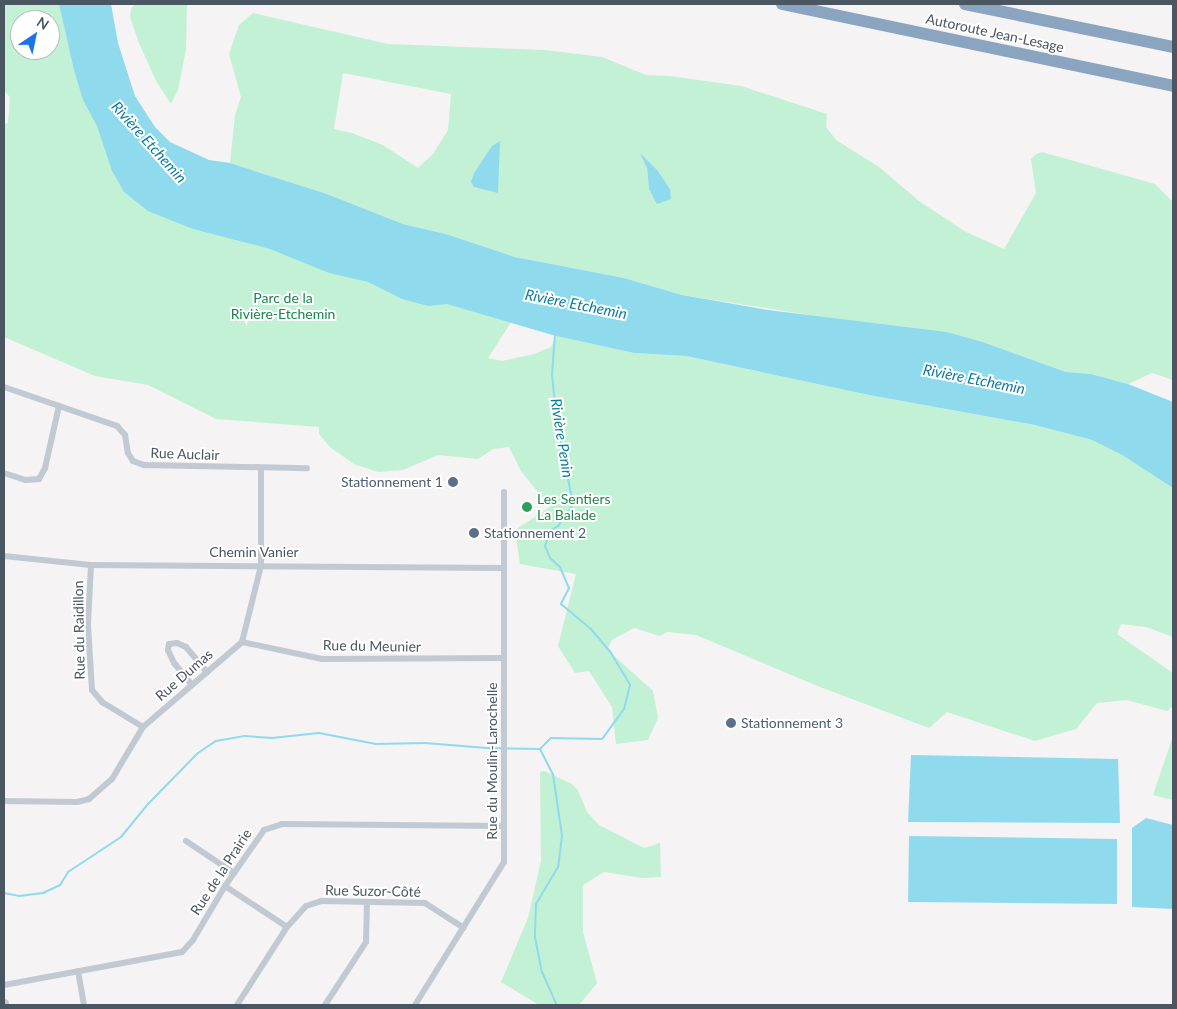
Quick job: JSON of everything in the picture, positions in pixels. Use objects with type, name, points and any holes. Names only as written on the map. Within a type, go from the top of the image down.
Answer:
[{"type":"highway","name":"Autoroute Jean-Lesage","points":[[782,4],[1173,86]]},
{"type":"highway","name":"Autoroute Jean-Lesage","points":[[965,4],[1173,47]]},
{"type":"street","name":"Rue Auclair","points":[[4,387],[117,426],[125,435],[128,453],[133,462],[144,465],[307,468]]},
{"type":"street","points":[[4,473],[26,480],[40,478],[45,468],[59,406]]},
{"type":"street","points":[[242,642],[261,566],[261,468]]},
{"type":"street","name":"Rue du Moulin-Larochelle","points":[[415,1005],[501,870],[504,862],[504,492]]},
{"type":"street","name":"Chemin Vanier","points":[[4,556],[91,565],[504,568]]},
{"type":"street","name":"Rue du Raidillon","points":[[91,565],[88,625],[92,690],[102,702],[143,727]]},
{"type":"street","name":"Rue Dumas","points":[[4,801],[76,802],[89,800],[112,779],[143,727],[242,642]]},
{"type":"street","name":"Rue du Meunier","points":[[242,642],[322,659],[504,658]]},
{"type":"street","points":[[192,685],[174,663],[168,650],[169,644],[177,643],[186,647],[207,672]]},
{"type":"street","name":"Rue de la Prairie","points":[[4,985],[182,952],[193,940],[224,886],[264,830],[282,824],[504,826]]},
{"type":"street","points":[[186,841],[234,873]]},
{"type":"street","points":[[224,886],[287,928]]},
{"type":"street","name":"Rue Suzor-Côté","points":[[236,1005],[287,928],[306,906],[321,901],[425,903],[464,928]]},
{"type":"street","points":[[325,1005],[366,942],[367,902]]},
{"type":"street","points":[[78,971],[84,1005]]},
{"type":"green space","name":"Parc de la Rivière-Etchemin","points":[[4,4],[88,4],[111,102],[193,190],[528,296],[488,358],[502,361],[534,354],[551,347],[556,336],[634,353],[686,356],[869,395],[1035,425],[1092,440],[1122,455],[1173,488],[1173,637],[1146,627],[1121,624],[1117,634],[1173,673],[1173,706],[1167,711],[1127,700],[1097,703],[1076,729],[1035,741],[947,712],[929,728],[820,687],[696,635],[667,632],[660,636],[634,628],[612,640],[608,648],[611,653],[653,691],[658,718],[648,740],[616,744],[612,707],[589,671],[575,673],[558,646],[576,574],[520,564],[515,530],[550,507],[521,471],[509,447],[493,449],[478,459],[438,455],[403,470],[378,472],[354,464],[330,447],[319,434],[319,427],[216,419],[148,385],[95,376],[4,337],[4,124],[8,123],[10,97],[4,91]]},
{"type":"green space","points":[[135,4],[187,4],[186,49],[178,90],[171,104],[156,81],[139,43],[130,17],[131,9]]},
{"type":"green space","points":[[253,13],[388,44],[545,50],[602,57],[646,75],[670,76],[741,86],[827,114],[826,127],[836,140],[879,167],[919,201],[966,232],[1004,249],[1036,193],[1031,159],[1036,154],[1042,152],[1155,184],[1173,202],[1173,380],[1152,373],[1128,384],[1091,374],[1066,372],[983,342],[682,295],[624,278],[515,257],[446,234],[403,224],[327,194],[230,163],[235,115],[241,97],[229,54],[239,25]],"holes":[[[343,73],[451,94],[448,130],[433,154],[418,168],[383,145],[352,133],[334,129]],[[647,168],[658,171],[670,189],[670,199],[649,189]]]},
{"type":"green space","points":[[1173,739],[1173,800],[1153,795]]},
{"type":"green space","points":[[544,771],[572,784],[578,790],[587,812],[599,825],[644,848],[660,843],[661,877],[643,878],[604,872],[583,885],[583,932],[597,983],[579,1005],[539,1005],[501,982],[528,918],[541,861],[540,772]]},
{"type":"water","name":"Rivière Etchemin","points":[[59,4],[111,4],[118,43],[135,96],[155,127],[170,142],[209,160],[230,163],[327,194],[403,224],[446,234],[515,257],[624,278],[682,295],[768,310],[946,332],[983,342],[1066,372],[1091,374],[1128,384],[1173,402],[1173,488],[1122,455],[1092,440],[1035,425],[869,395],[686,356],[634,353],[556,336],[447,304],[428,306],[402,299],[368,282],[329,273],[270,249],[193,229],[148,211],[124,192],[112,171],[97,126],[83,100]]},
{"type":"water","points":[[500,141],[498,193],[474,187],[471,182],[474,173],[492,146]]},
{"type":"water","points":[[640,153],[658,171],[670,189],[671,199],[657,204],[649,189],[647,168]]},
{"type":"water","points":[[911,755],[1118,759],[1120,823],[908,822]]},
{"type":"water","points":[[1146,818],[1173,825],[1173,909],[1132,907],[1132,828]]},
{"type":"water","points":[[909,836],[1117,839],[1117,904],[908,902]]},
{"type":"waterway","name":"Rivière Penin","points":[[555,334],[552,375],[557,422],[573,504],[558,526],[550,531],[545,546],[550,558],[560,567],[569,588],[561,604],[591,629],[611,653],[630,685],[624,709],[602,739],[551,738],[540,749],[553,774],[562,836],[558,867],[536,904],[535,937],[542,972],[557,1005]]},
{"type":"waterway","points":[[4,893],[19,896],[43,893],[60,885],[68,872],[121,837],[148,804],[198,753],[216,741],[244,736],[272,738],[319,733],[376,744],[425,743],[487,748],[540,749]]},
{"type":"place","name":"Stationnement 1","points":[[453,482]]},
{"type":"place","name":"Les Sentiers La Balade","points":[[527,507]]},
{"type":"place","name":"Stationnement 2","points":[[474,533]]},
{"type":"place","name":"Stationnement 3","points":[[731,723]]}]
